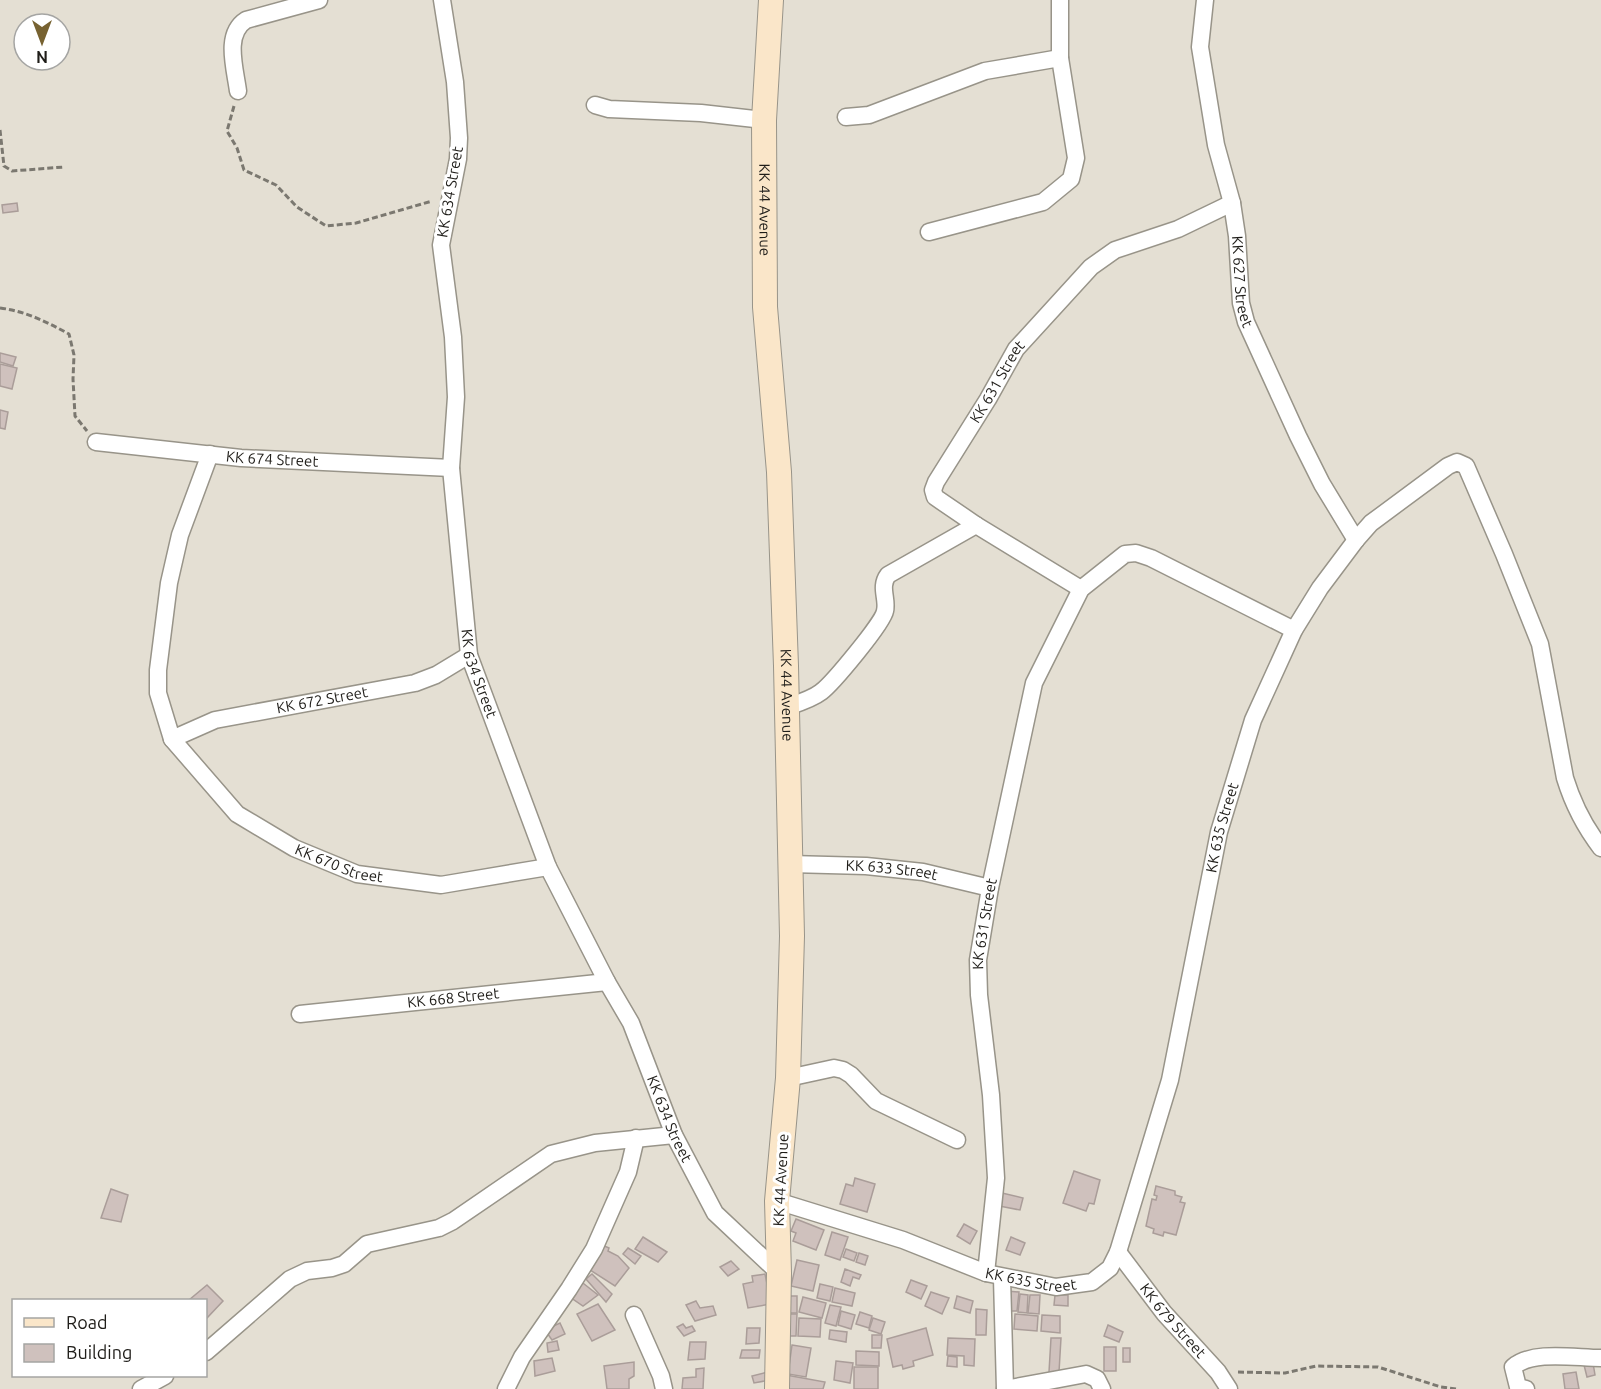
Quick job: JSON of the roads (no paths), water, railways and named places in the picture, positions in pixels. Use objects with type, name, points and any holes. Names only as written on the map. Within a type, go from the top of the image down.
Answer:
[{"type":"main road","name":"KK 44 Avenue","points":[[771,0],[764,120],[765,307],[779,472],[792,936],[788,1078],[777,1201],[779,1274],[777,1389]]},
{"type":"street","points":[[238,91],[233,45],[234,33],[238,25],[246,20],[319,0]]},
{"type":"street","name":"KK 634 Street","points":[[442,0],[455,82],[459,138],[458,159],[441,245],[453,337],[456,397],[451,468],[469,655],[548,867],[607,982],[631,1023],[674,1135],[715,1214],[779,1274]]},
{"type":"street","points":[[929,232],[1043,202],[1071,179],[1076,158],[1060,58],[1060,0]]},
{"type":"street","name":"KK 627 Street","points":[[1205,0],[1200,47],[1216,145],[1232,203],[1238,236],[1241,303],[1246,321],[1322,484],[1356,540]]},
{"type":"street","points":[[846,117],[869,115],[985,71],[1060,58]]},
{"type":"street","points":[[596,105],[609,109],[701,113],[764,120]]},
{"type":"street","name":"KK 631 Street","points":[[1081,589],[976,525],[935,497],[933,490],[936,482],[1016,349],[1091,267],[1115,250],[1178,229],[1232,203]]},
{"type":"street","name":"KK 674 Street","points":[[96,442],[288,462],[451,468]]},
{"type":"street","points":[[172,739],[158,693],[158,670],[168,594],[180,535],[210,454]]},
{"type":"street","name":"KK 635 Street","points":[[777,1201],[903,1240],[994,1276],[1056,1287],[1092,1282],[1110,1268],[1118,1252],[1170,1080],[1220,832],[1253,720],[1294,630],[1320,588],[1356,540],[1371,523],[1448,466],[1457,462],[1466,466],[1540,644],[1565,778],[1578,815],[1601,848]]},
{"type":"street","points":[[787,707],[821,693],[873,630],[885,614],[884,582],[888,575],[976,525]]},
{"type":"street","name":"KK 631 Street","points":[[1005,1389],[994,1276],[996,1178],[991,1095],[979,995],[978,960],[990,888],[1034,683],[1081,589],[1125,554],[1136,553],[1151,558],[1294,630]]},
{"type":"street","name":"KK 672 Street","points":[[172,739],[215,720],[415,683],[436,675],[469,655]]},
{"type":"street","name":"KK 670 Street","points":[[172,739],[237,814],[294,848],[357,874],[441,885],[548,867]]},
{"type":"street","name":"KK 633 Street","points":[[790,864],[866,866],[923,872],[990,888]]},
{"type":"street","name":"KK 668 Street","points":[[300,1014],[607,982]]},
{"type":"street","points":[[788,1078],[834,1068],[843,1070],[851,1075],[876,1101],[957,1140]]},
{"type":"street","points":[[207,1351],[290,1279],[307,1271],[344,1264],[367,1244],[439,1227],[453,1221],[551,1154],[596,1143],[674,1135]]},
{"type":"street","points":[[506,1389],[522,1357],[594,1249],[628,1172],[636,1138]]},
{"type":"street","name":"KK 679 Street","points":[[1118,1252],[1164,1313],[1218,1372],[1229,1389]]},
{"type":"street","points":[[634,1315],[661,1376],[664,1389]]},
{"type":"street","points":[[1526,1389],[1518,1386],[1513,1367],[1521,1360],[1542,1357],[1601,1358]]},
{"type":"street","points":[[1005,1389],[1086,1374],[1097,1379],[1102,1389]]},
{"type":"street","points":[[141,1389],[163,1377]]}]
